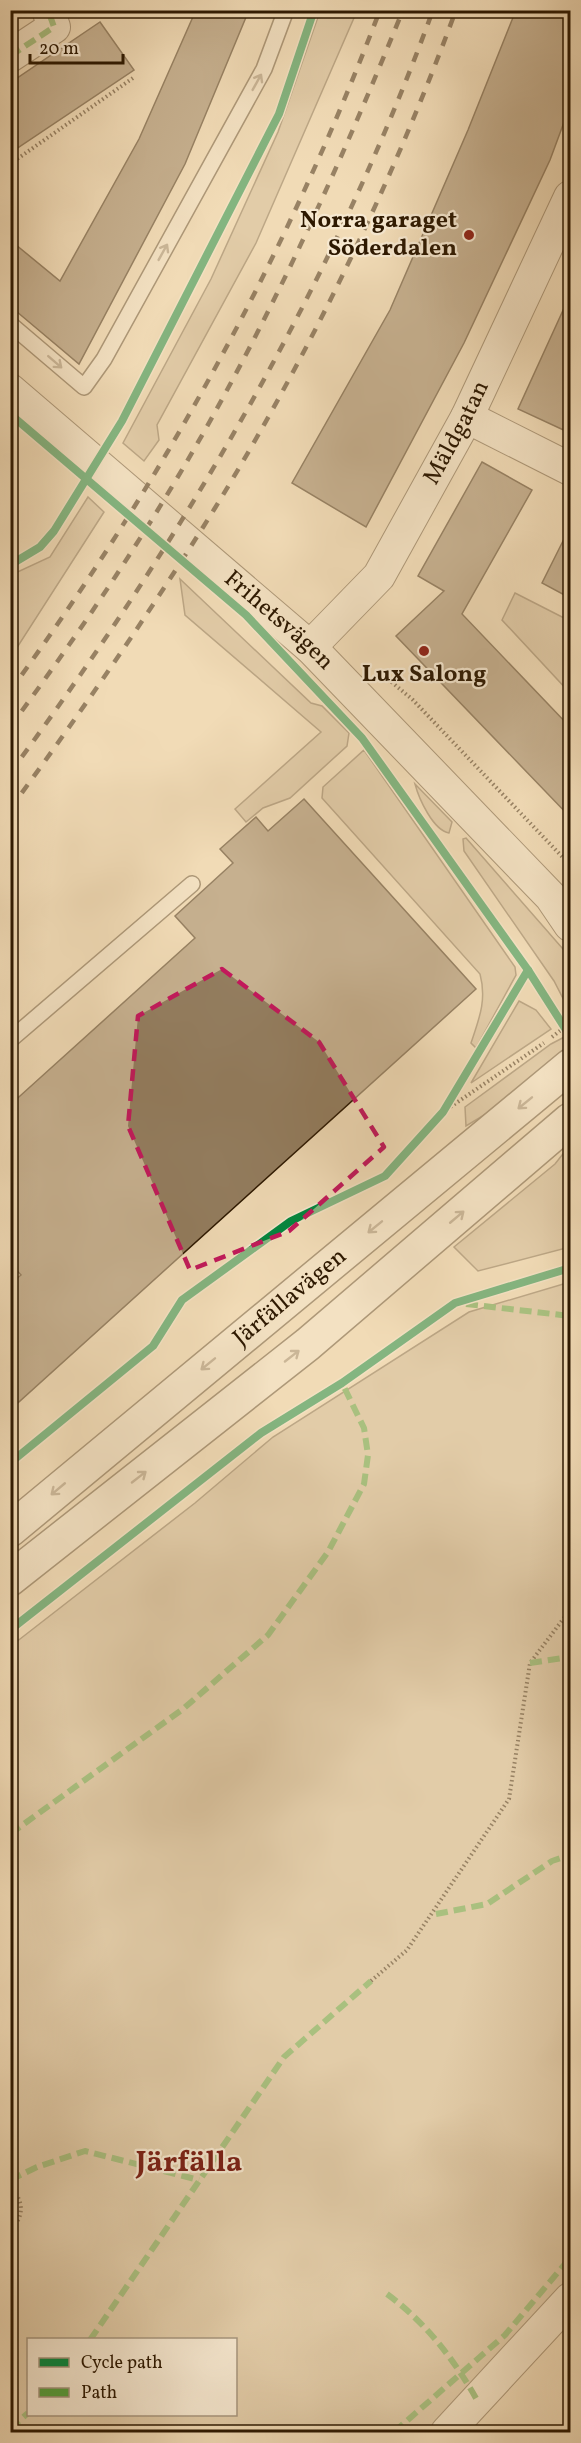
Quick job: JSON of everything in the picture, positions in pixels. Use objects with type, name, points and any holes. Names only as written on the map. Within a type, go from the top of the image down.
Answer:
[{"type":"street","points":[[10,56],[54,27],[48,10]]},
{"type":"street","name":"Mäldgatan","points":[[310,647],[379,576],[467,417],[570,197]]},
{"type":"street","name":"Frihetsvägen","points":[[10,390],[310,647],[561,903],[570,925]]},
{"type":"street","points":[[467,417],[570,469]]},
{"type":"street","name":"Järfällavägen","points":[[10,1530],[570,1066]]},
{"type":"street","name":"Järfällavägen","points":[[10,1579],[308,1344],[570,1120]]},
{"type":"street","points":[[447,2433],[570,2299]]},
{"type":"lane","points":[[10,324],[84,387],[104,359],[264,69],[286,10]]},
{"type":"lane","points":[[10,1040],[192,884]]},
{"type":"path","points":[[10,164],[133,78]]},
{"type":"path","points":[[380,673],[413,700],[570,865]]},
{"type":"path","points":[[561,1022],[570,1036]]},
{"type":"path","points":[[442,1112],[570,1023]]},
{"type":"path","points":[[435,1120],[455,1092]]},
{"type":"path","points":[[371,1981],[407,1950],[509,1799],[530,1663],[570,1610]]},
{"type":"path","points":[[10,2187],[20,2199],[22,2208],[20,2217],[10,2230]]},
{"type":"highlighted area","points":[[222,969],[319,1042],[384,1147],[289,1231],[190,1270],[128,1126],[138,1016]]},
{"type":"shaded area","points":[[320,11],[357,11],[256,243],[157,425],[159,440],[144,461],[123,443],[211,279],[278,132]]},
{"type":"shaded area","points":[[88,497],[104,512],[11,657],[11,575],[50,557]]},
{"type":"shaded area","points":[[180,579],[311,703],[322,706],[349,733],[347,746],[290,798],[263,808],[246,822],[235,809],[321,732],[185,615]]},
{"type":"shaded area","points":[[515,593],[570,621],[570,693],[502,620]]},
{"type":"shaded area","points":[[364,750],[515,967],[516,975],[476,1048],[471,1043],[482,1001],[480,974],[322,798],[323,787]]},
{"type":"shaded area","points":[[415,784],[452,822],[449,833],[443,831],[432,820]]},
{"type":"shaded area","points":[[466,838],[570,957],[570,1012],[554,981],[464,851],[463,839]]},
{"type":"shaded area","points":[[519,1001],[536,1010],[551,1029],[471,1083]]},
{"type":"shaded area","points":[[570,1034],[570,1056],[549,1076],[466,1126],[465,1107],[551,1044]]},
{"type":"shaded area","points":[[570,1145],[570,1247],[478,1271],[454,1247],[555,1164]]},
{"type":"shaded area","points":[[570,1282],[570,2290],[434,2432],[11,2432],[11,1646],[195,1503],[273,1437],[469,1312]]},
{"type":"building","points":[[196,10],[249,10],[185,164],[79,364],[10,306],[10,240],[60,281],[139,139]]},
{"type":"building","name":"Norra garaget Söderdalen","points":[[516,10],[570,10],[570,106],[550,160],[464,343],[366,527],[292,483],[390,310],[468,130]]},
{"type":"building","points":[[100,22],[134,70],[10,153],[10,83]]},
{"type":"building","points":[[570,295],[570,433],[518,409]]},
{"type":"building","points":[[482,462],[532,490],[462,614],[570,727],[570,817],[396,636],[444,591],[418,576]]},
{"type":"building","points":[[570,527],[570,598],[542,583]]},
{"type":"building","points":[[304,799],[476,989],[10,1410],[10,1284],[21,1275],[10,1263],[10,1105],[195,938],[175,916],[233,863],[220,849],[256,817],[268,831]]},
{"type":"railway","points":[[10,691],[66,612],[119,530],[218,363],[305,189],[380,10]]},
{"type":"railway","points":[[10,727],[118,573],[215,412],[267,314],[315,214],[403,10]]},
{"type":"railway","points":[[10,773],[135,594],[249,406],[301,310],[349,212],[393,112],[433,10]]},
{"type":"railway","points":[[10,809],[90,698],[166,585],[215,508],[284,389],[348,265],[377,202],[456,10]]},
{"type":"marked path","points":[[10,56],[54,27],[48,10]]},
{"type":"marked path","points":[[466,1304],[570,1316]]},
{"type":"marked path","points":[[10,1834],[183,1709],[268,1635],[328,1552],[364,1484],[368,1455],[364,1428],[342,1383]]},
{"type":"marked path","points":[[530,1663],[570,1657]]},
{"type":"marked path","points":[[436,1914],[487,1904],[552,1861],[570,1855]]},
{"type":"marked path","points":[[91,2338],[284,2057],[371,1981]]},
{"type":"marked path","points":[[10,2180],[37,2167],[85,2151],[199,2180]]},
{"type":"marked path","points":[[394,2432],[505,2335],[570,2258]]},
{"type":"marked path","points":[[387,2294],[438,2342],[459,2370],[477,2400]]},
{"type":"marked path","points":[[10,2429],[27,2414]]},
{"type":"cycle path","points":[[10,565],[40,547],[54,531],[122,421],[279,114],[314,10]]},
{"type":"cycle path","points":[[10,414],[246,615],[362,738],[528,970],[570,1036]]},
{"type":"cycle path","points":[[10,1463],[153,1346],[182,1300],[291,1221],[385,1176],[443,1112],[528,970]]},
{"type":"cycle path","points":[[10,1630],[261,1433],[342,1383],[455,1303],[570,1268]]},
{"type":"place","name":"Norra garaget Söderdalen","points":[[469,235]]},
{"type":"place","name":"Lux Salong","points":[[424,651]]},
{"type":"district","name":"Järfälla","points":[[189,2163]]}]
